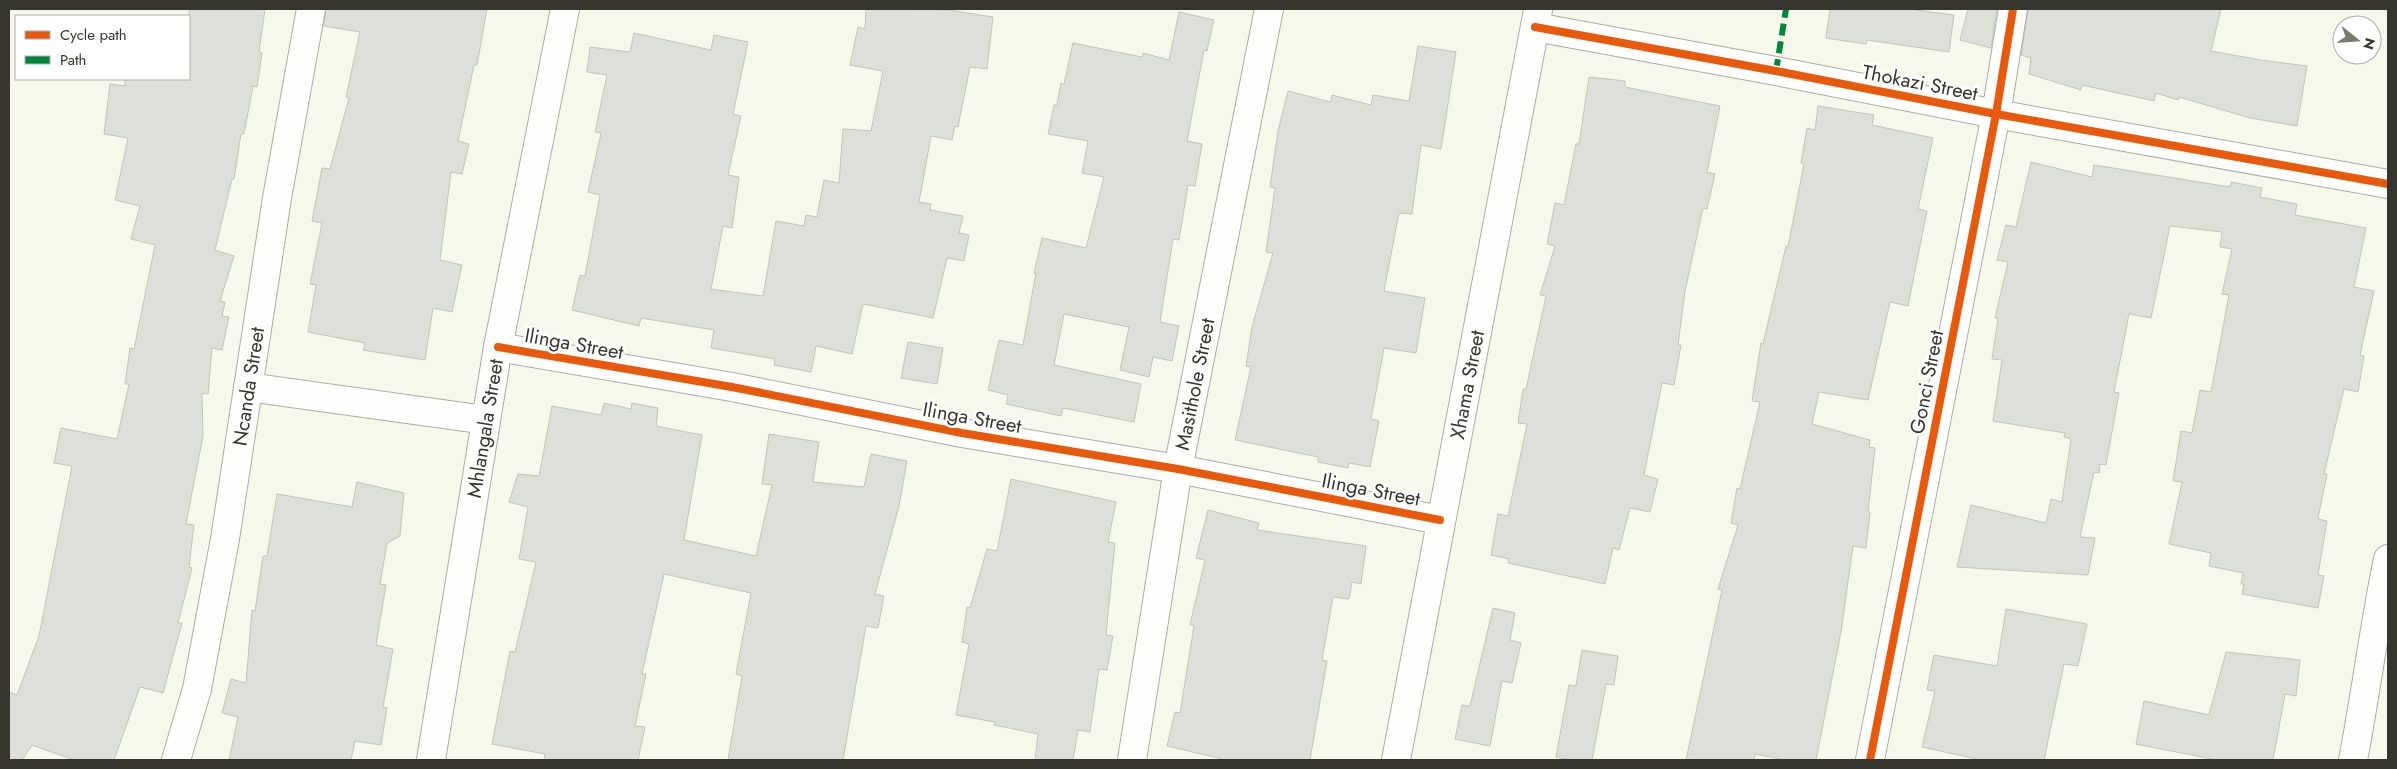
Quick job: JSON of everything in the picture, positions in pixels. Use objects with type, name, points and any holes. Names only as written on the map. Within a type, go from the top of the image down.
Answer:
[{"type":"street","name":"Ncanda Street","points":[[176,760],[197,689],[225,539],[277,198],[311,9]]},
{"type":"street","name":"Mhlangala Street","points":[[431,760],[498,347],[566,9]]},
{"type":"street","name":"Masithole Street","points":[[1132,760],[1178,470],[1269,9]]},
{"type":"street","name":"Gonci Street","points":[[1870,760],[1996,114],[2013,9]]},
{"type":"street","name":"Thokazi Street","points":[[1537,18],[1776,71],[1996,114],[2388,184]]},
{"type":"street","name":"Xhama Street","points":[[1396,760],[1440,520],[1537,18]]},
{"type":"street","name":"Ilinga Street","points":[[498,347],[732,387],[962,433],[1178,470],[1440,520]]},
{"type":"street","points":[[248,387],[486,420]]},
{"type":"street","points":[[2353,760],[2368,686],[2374,630],[2388,559]]},
{"type":"building","points":[[189,9],[265,9],[259,52],[262,53],[257,87],[253,86],[244,134],[241,134],[234,179],[232,179],[215,250],[234,256],[220,301],[225,302],[222,316],[229,317],[222,350],[212,348],[208,394],[202,393],[203,436],[186,524],[194,525],[189,567],[192,568],[178,623],[182,623],[163,693],[140,687],[114,760],[74,760],[32,745],[22,760],[9,760],[9,692],[17,695],[39,636],[72,466],[54,463],[61,428],[117,439],[129,384],[125,384],[130,348],[134,349],[155,245],[131,239],[140,206],[115,200],[128,138],[104,134],[110,84],[125,86],[125,80],[190,80]]},
{"type":"building","points":[[326,9],[487,9],[477,65],[474,65],[458,141],[469,144],[462,174],[451,172],[440,260],[462,265],[452,312],[433,308],[425,360],[363,350],[365,343],[308,332],[316,285],[310,284],[322,223],[312,221],[322,168],[330,169],[349,98],[346,97],[360,32],[324,26]]},
{"type":"building","points":[[866,9],[948,10],[993,17],[987,69],[970,67],[958,127],[955,126],[952,140],[931,136],[919,202],[931,204],[930,210],[963,216],[959,233],[969,235],[964,261],[947,258],[933,318],[863,304],[852,354],[816,346],[811,372],[774,365],[775,359],[711,348],[714,330],[641,318],[639,326],[572,310],[580,275],[585,276],[600,195],[588,192],[601,133],[595,132],[607,75],[587,72],[590,47],[630,52],[634,33],[711,50],[714,35],[748,42],[733,114],[741,116],[728,175],[739,177],[732,228],[723,226],[711,289],[763,296],[776,221],[804,226],[806,215],[817,217],[824,180],[839,183],[843,129],[871,131],[883,71],[850,65],[858,27],[865,29]]},
{"type":"building","points":[[1830,9],[1909,9],[1954,15],[1949,52],[1867,40],[1866,44],[1826,38]]},
{"type":"building","points":[[1968,9],[1997,9],[1991,48],[1960,40]]},
{"type":"building","points":[[2028,9],[2221,9],[2211,51],[2307,66],[2297,126],[2250,118],[2179,97],[2178,100],[2156,93],[2154,101],[2082,85],[2081,90],[2029,74],[2031,58],[2021,55]]},
{"type":"building","points":[[1179,12],[1214,20],[1207,51],[1204,50],[1187,141],[1202,144],[1195,186],[1188,185],[1179,240],[1173,239],[1160,322],[1179,326],[1172,361],[1153,357],[1149,377],[1120,370],[1129,327],[1064,314],[1054,365],[1141,384],[1134,422],[1063,408],[1061,416],[1006,404],[1008,395],[988,390],[999,340],[1023,345],[1036,273],[1034,273],[1042,238],[1086,248],[1104,177],[1082,173],[1088,141],[1048,134],[1054,105],[1057,105],[1061,83],[1064,84],[1073,43],[1142,57],[1143,53],[1169,60]]},
{"type":"building","points":[[1418,46],[1456,52],[1441,149],[1421,145],[1412,214],[1399,213],[1384,291],[1425,298],[1416,353],[1384,348],[1371,419],[1379,421],[1370,467],[1349,463],[1348,468],[1318,462],[1318,457],[1235,440],[1251,367],[1246,366],[1252,327],[1273,253],[1266,252],[1275,188],[1270,187],[1278,131],[1288,91],[1331,102],[1332,95],[1371,105],[1373,95],[1409,101]]},
{"type":"building","points":[[1589,77],[1625,81],[1625,87],[1720,106],[1707,172],[1715,174],[1707,209],[1703,208],[1685,291],[1678,345],[1681,345],[1674,385],[1662,383],[1644,475],[1658,479],[1650,512],[1630,508],[1619,550],[1613,548],[1605,584],[1508,563],[1509,559],[1491,555],[1498,514],[1508,516],[1527,424],[1518,423],[1523,389],[1526,389],[1546,296],[1540,295],[1555,246],[1547,244],[1555,203],[1564,205],[1576,144],[1579,144]]},
{"type":"building","points":[[1818,106],[1874,115],[1872,125],[1933,138],[1918,209],[1927,211],[1908,306],[1890,302],[1868,400],[1819,392],[1812,424],[1870,440],[1869,447],[1875,448],[1866,548],[1853,546],[1841,632],[1816,760],[1785,760],[1755,754],[1754,760],[1686,760],[1722,590],[1718,589],[1738,525],[1731,523],[1737,488],[1740,489],[1760,402],[1752,401],[1761,343],[1763,344],[1786,246],[1788,247],[1804,164],[1801,163],[1807,128],[1815,130]]},
{"type":"building","points":[[2031,162],[2092,177],[2094,165],[2230,187],[2231,182],[2262,188],[2260,197],[2297,204],[2295,215],[2366,228],[2354,287],[2374,291],[2360,355],[2364,356],[2358,392],[2344,389],[2324,474],[2327,474],[2318,519],[2327,521],[2318,575],[2324,576],[2318,608],[2242,594],[2244,584],[2241,584],[2243,573],[2209,566],[2211,553],[2169,544],[2182,482],[2173,481],[2181,431],[2192,433],[2200,390],[2211,392],[2229,295],[2222,294],[2232,249],[2220,247],[2222,232],[2170,226],[2151,318],[2129,314],[2114,392],[2119,393],[2106,465],[2100,464],[2099,473],[2094,472],[2080,537],[2095,538],[2088,575],[1957,567],[1971,505],[2046,523],[2051,499],[2062,502],[2071,439],[2064,437],[2065,433],[1993,421],[2002,360],[1992,359],[1998,319],[1995,318],[2008,262],[1997,260],[2006,225],[2016,227]]},
{"type":"building","points":[[908,342],[943,348],[937,384],[901,378]]},
{"type":"building","points":[[604,403],[631,409],[632,403],[658,408],[656,426],[702,435],[684,540],[756,556],[772,485],[762,484],[769,434],[819,442],[813,482],[864,487],[871,454],[907,461],[899,506],[875,594],[884,596],[878,628],[866,626],[843,760],[728,760],[742,676],[736,674],[751,593],[664,574],[642,674],[646,674],[635,726],[645,727],[638,760],[544,760],[545,754],[492,744],[510,651],[515,652],[536,562],[519,559],[528,507],[509,502],[518,474],[539,476],[552,406],[601,415]]},
{"type":"building","points":[[1011,479],[1116,502],[1108,542],[1115,543],[1106,635],[1113,636],[1107,670],[1099,669],[1090,732],[1078,730],[1073,760],[1035,760],[1038,734],[994,725],[995,722],[956,715],[969,644],[962,642],[967,607],[970,608],[987,549],[997,551]]},
{"type":"building","points":[[357,482],[404,493],[400,536],[387,543],[380,584],[386,585],[376,645],[393,649],[383,707],[387,708],[381,745],[355,741],[351,760],[229,760],[238,717],[222,713],[231,679],[246,683],[252,610],[255,611],[263,556],[267,556],[277,494],[352,507]]},
{"type":"building","points":[[1208,510],[1259,523],[1257,530],[1366,546],[1361,584],[1352,582],[1349,599],[1333,597],[1322,660],[1327,661],[1310,760],[1227,760],[1167,746],[1175,712],[1180,713],[1194,626],[1190,625],[1205,560],[1196,558]]},
{"type":"building","points":[[1493,608],[1515,613],[1510,640],[1521,643],[1512,683],[1502,681],[1490,746],[1455,739],[1462,705],[1470,706]]},
{"type":"building","points":[[2006,609],[2087,624],[2078,666],[2064,664],[2044,760],[1981,760],[1922,747],[1935,691],[1927,690],[1934,655],[1997,666]]},
{"type":"building","points":[[1582,650],[1618,656],[1614,685],[1606,684],[1592,760],[1571,760],[1556,757],[1569,685],[1576,686]]},
{"type":"building","points":[[2226,652],[2300,660],[2296,696],[2285,694],[2273,760],[2217,760],[2136,744],[2144,701],[2209,715]]},
{"type":"marked path","points":[[1776,71],[1786,9]]},
{"type":"cycle path","points":[[1870,760],[1996,114],[2013,9]]},
{"type":"cycle path","points":[[1535,27],[1996,114],[2388,184]]},
{"type":"cycle path","points":[[498,347],[732,387],[962,433],[1178,469],[1440,520]]}]
